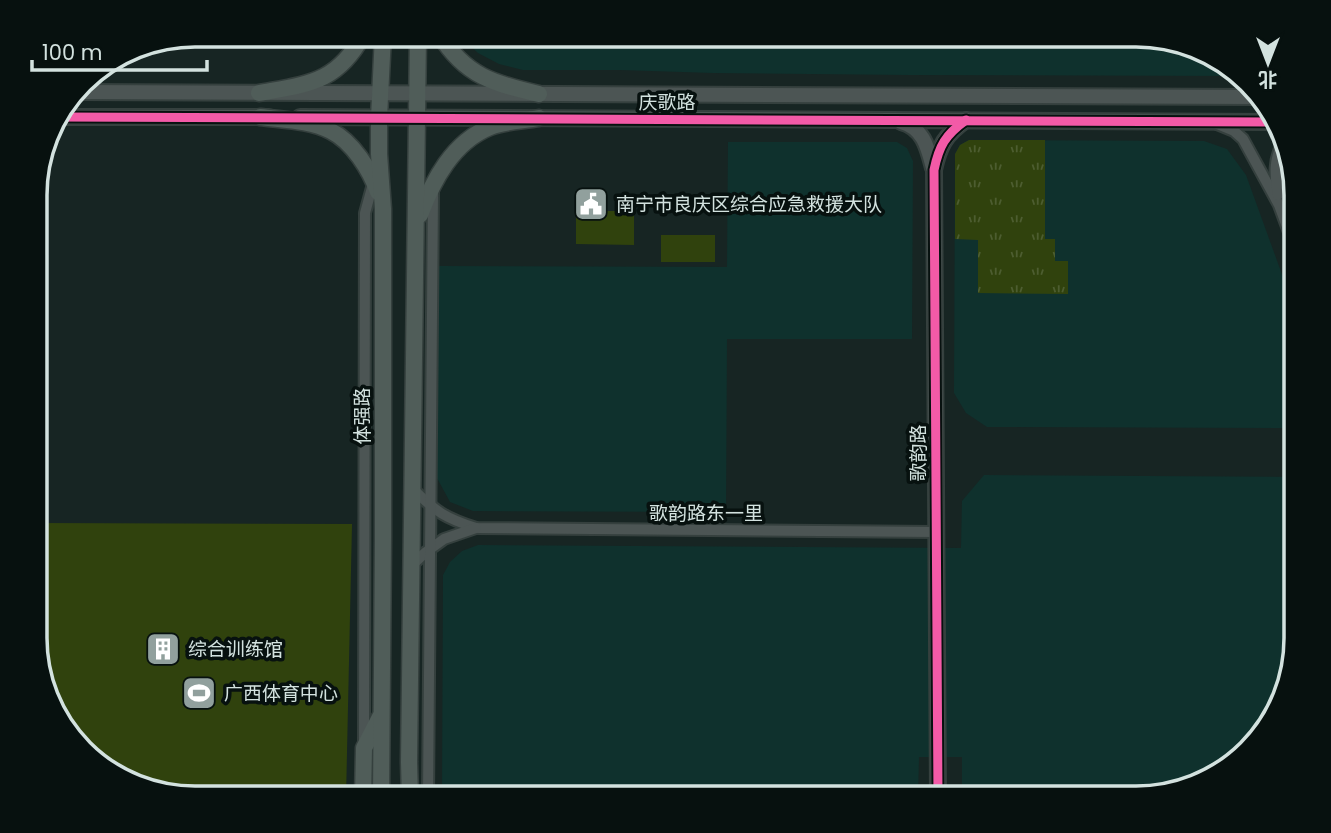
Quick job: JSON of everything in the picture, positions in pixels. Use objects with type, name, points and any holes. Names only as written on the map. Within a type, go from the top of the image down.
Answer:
[{"type":"main road","points":[[259,93],[313,83],[335,70],[356,48]]},
{"type":"main road","name":"体强路","points":[[381,786],[383,209],[379,118],[383,48]]},
{"type":"main road","points":[[410,786],[418,48]]},
{"type":"main road","points":[[449,48],[464,65],[478,75],[501,85],[539,94]]},
{"type":"main road","points":[[260,117],[306,123],[332,131],[359,156],[373,180],[383,209]]},
{"type":"main road","points":[[416,224],[442,169],[470,138],[490,127],[539,118]]},
{"type":"main road","points":[[363,786],[364,748],[381,715]]},
{"type":"street","name":"庆歌路","points":[[90,92],[1233,97]]},
{"type":"street","points":[[614,94],[614,119]]},
{"type":"street","name":"庆歌路","points":[[70,117],[1264,122]]},
{"type":"street","name":"歌韵路","points":[[892,120],[909,124],[920,134],[925,141],[934,170]]},
{"type":"street","name":"歌韵路","points":[[938,785],[934,170],[943,141],[966,120]]},
{"type":"street","points":[[1210,121],[1234,131],[1243,139],[1283,216]]},
{"type":"street","points":[[364,748],[365,214],[379,154]]},
{"type":"street","points":[[1278,155],[1275,177],[1279,205]]},
{"type":"street","points":[[428,786],[433,187]]},
{"type":"street","name":"歌韵路东一里","points":[[413,489],[430,506],[452,520],[476,528],[936,532]]},
{"type":"street","name":"歌韵路东一里","points":[[412,565],[443,539],[476,528]]},
{"type":"shaded area","points":[[1136,47],[1184,55],[1223,76],[523,70],[499,64],[472,48]]},
{"type":"shaded area","points":[[969,140],[1204,141],[1227,149],[1246,175],[1283,277],[1283,428],[987,427],[966,413],[954,393],[955,154],[960,145]]},
{"type":"shaded area","points":[[728,142],[897,142],[907,148],[913,161],[912,339],[727,339],[726,512],[473,511],[450,502],[437,478],[438,266],[727,267]]},
{"type":"shaded area","points":[[984,475],[1283,477],[1283,648],[1276,686],[1259,720],[1233,749],[1210,766],[1174,781],[1146,785],[962,785],[962,757],[919,757],[918,785],[442,786],[443,575],[450,562],[462,551],[478,545],[961,548],[962,501]]},
{"type":"green space","points":[[969,140],[1045,140],[1045,239],[1055,239],[1055,261],[1068,261],[1068,294],[978,293],[978,240],[955,239],[955,154],[960,145]]},
{"type":"green space","points":[[576,211],[634,211],[634,245],[576,244]]},
{"type":"green space","points":[[661,235],[715,235],[715,262],[661,262]]},
{"type":"green space","name":"广西体育中心","points":[[47,523],[352,524],[346,786],[195,786],[157,781],[138,775],[113,761],[84,735],[72,720],[62,703],[50,667],[47,638]]},
{"type":"cycle path","points":[[70,117],[1265,122]]},
{"type":"cycle path","points":[[938,785],[934,170],[944,142],[966,120]]},
{"type":"place","name":"南宁市良庆区综合应急救援大队","points":[[591,204]]},
{"type":"place","name":"综合训练馆","points":[[163,649]]},
{"type":"place","name":"广西体育中心","points":[[199,693]]}]
